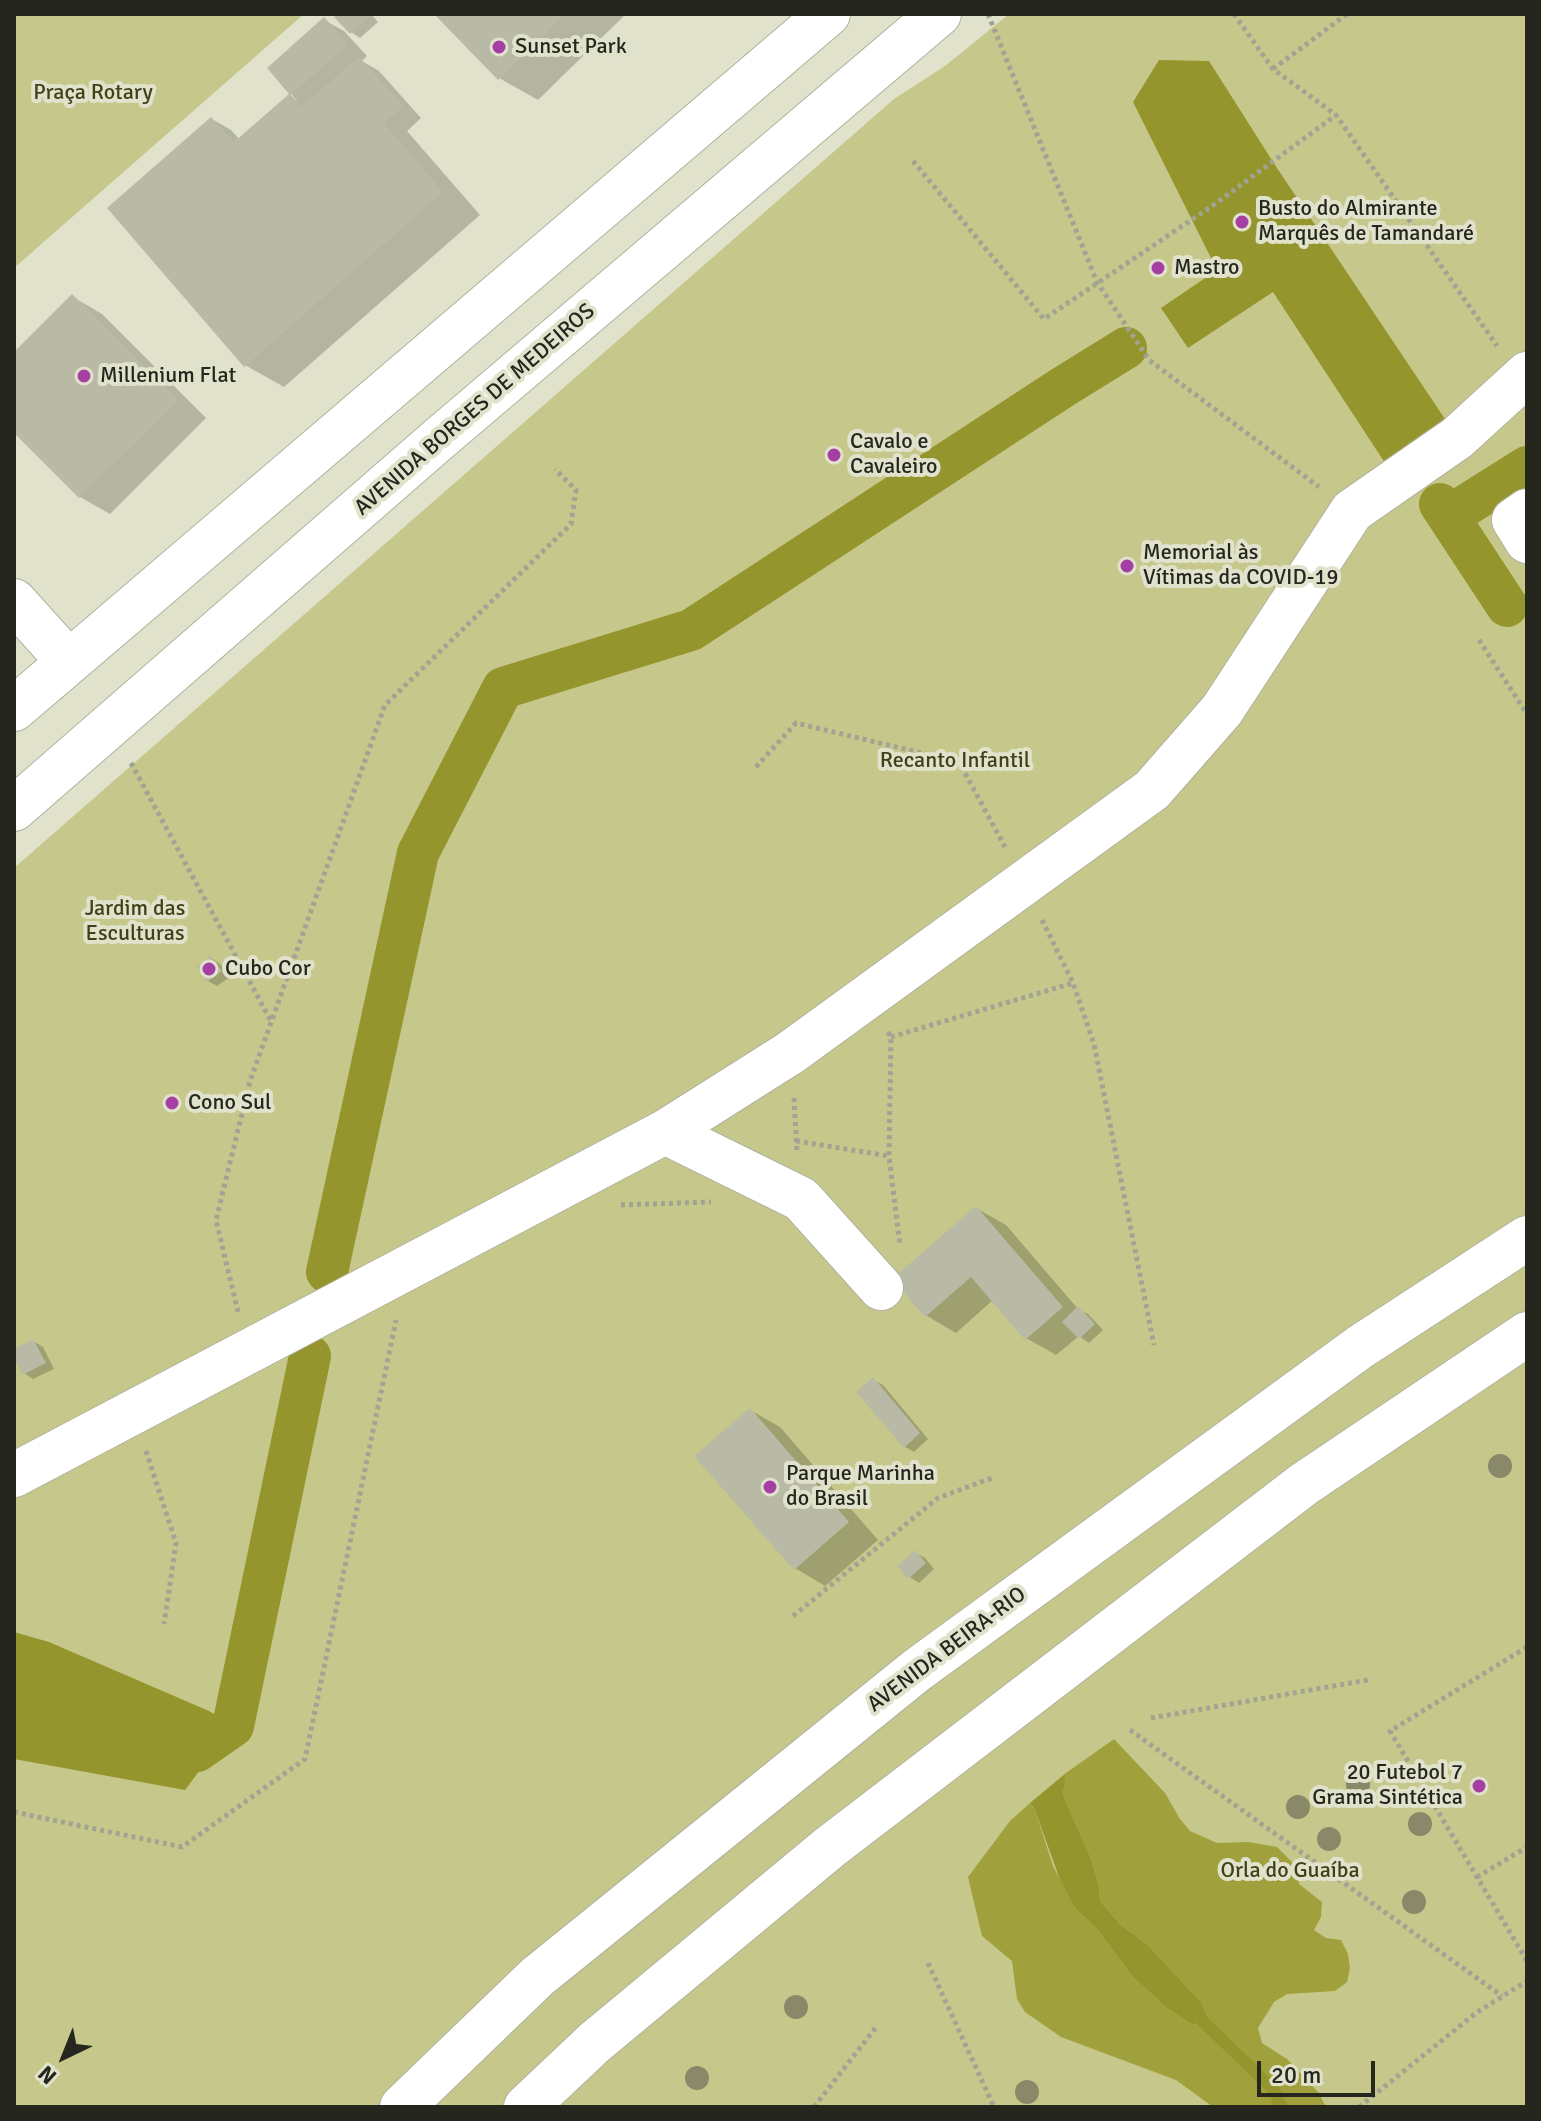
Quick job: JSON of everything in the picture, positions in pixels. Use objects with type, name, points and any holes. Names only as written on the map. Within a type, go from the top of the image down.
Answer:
[{"type":"main road","points":[[14,709],[828,14]]},
{"type":"main road","name":"AVENIDA BORGES DE MEDEIROS","points":[[14,809],[440,438],[939,14]]},
{"type":"main road","points":[[14,1475],[665,1132],[790,1053],[1152,790],[1222,710],[1352,511],[1457,438],[1524,377]]},
{"type":"main road","points":[[1527,511],[1514,520],[1527,541]]},
{"type":"main road","points":[[14,601],[68,661]]},
{"type":"main road","points":[[665,1132],[801,1199],[881,1288]]},
{"type":"main road","name":"AVENIDA BEIRA-RIO","points":[[402,2107],[537,1977],[917,1670],[1360,1347],[1527,1238]]},
{"type":"main road","points":[[526,2107],[595,2042],[830,1847],[1304,1484],[1527,1334]]},
{"type":"path","points":[[988,14],[1097,282],[1149,360],[1352,511]]},
{"type":"path","points":[[1234,14],[1273,69],[1336,115],[1524,377]]},
{"type":"path","points":[[1273,69],[1347,14]]},
{"type":"path","points":[[913,161],[1044,319],[1172,234],[1336,115]]},
{"type":"path","points":[[247,1352],[216,1220],[250,1081],[385,705],[571,524],[576,490],[555,469]]},
{"type":"path","points":[[1479,640],[1527,714]]},
{"type":"path","points":[[756,767],[796,723],[959,762],[1073,983],[1094,1044],[1154,1345]]},
{"type":"path","points":[[110,726],[272,1022]]},
{"type":"path","points":[[891,1037],[1073,983]]},
{"type":"path","points":[[864,999],[891,1037],[889,1156],[900,1247]]},
{"type":"path","points":[[796,1141],[889,1156]]},
{"type":"path","points":[[609,1205],[713,1202]]},
{"type":"path","points":[[14,1812],[182,1847],[305,1759],[407,1268]]},
{"type":"path","points":[[133,1412],[176,1543],[164,1624]]},
{"type":"path","points":[[793,1616],[938,1498],[992,1478]]},
{"type":"path","points":[[1527,1647],[1390,1731],[1527,1961]]},
{"type":"path","points":[[1151,1718],[1368,1680]]},
{"type":"path","points":[[1130,1730],[1502,1996]]},
{"type":"path","points":[[1477,1877],[1527,1847]]},
{"type":"path","points":[[928,1963],[994,2107]]},
{"type":"path","points":[[1359,2107],[1476,2013],[1527,1981]]},
{"type":"path","points":[[814,2107],[877,2026]]},
{"type":"green space","name":"Praça Rotary","points":[[14,14],[304,14],[14,268]]},
{"type":"green space","name":"Parque Marinha do Brasil","points":[[1009,14],[1527,14],[1527,2107],[14,2107],[14,868],[894,99],[945,66]]},
{"type":"green space","name":"Orla do Guaíba","points":[[1114,1739],[1165,1793],[1190,1831],[1217,1843],[1248,1842],[1277,1847],[1298,1868],[1299,1884],[1322,1902],[1321,1917],[1314,1930],[1326,1938],[1341,1940],[1350,1968],[1347,1982],[1335,1991],[1287,1994],[1274,2002],[1258,2028],[1262,2043],[1287,2059],[1318,2092],[1326,2107],[1213,2107],[1176,2080],[1061,2037],[1025,2012],[1017,1999],[1012,1961],[982,1936],[968,1877],[1010,1821],[1030,1803],[1053,1866],[1074,1907],[1096,1928],[1133,1977],[1167,2008],[1193,2025],[1207,2018],[1202,2003],[1147,1944],[1121,1925],[1100,1901],[1090,1856],[1063,1795],[1066,1773]]},
{"type":"shaded area","points":[[1159,60],[1209,61],[1449,425],[1387,466],[1273,292],[1188,348],[1161,308],[1217,270],[1133,102]]},
{"type":"shaded area","points":[[14,1632],[49,1642],[209,1711],[233,1726],[185,1790],[14,1759]]},
{"type":"shaded area","points":[[1066,1773],[1063,1795],[1090,1856],[1100,1901],[1121,1925],[1147,1944],[1202,2003],[1207,2017],[1193,2025],[1167,2008],[1133,1977],[1096,1928],[1074,1907],[1060,1880],[1030,1803]]},
{"type":"building","points":[[337,14],[370,16],[350,34],[334,17]]},
{"type":"building","name":"Sunset Park","points":[[434,14],[565,14],[498,80]]},
{"type":"building","points":[[324,17],[348,44],[291,95],[301,107],[359,57],[403,106],[384,123],[443,192],[244,367],[107,208],[211,117],[234,142],[289,94],[267,68]]},
{"type":"building","name":"Millenium Flat","points":[[72,294],[178,400],[79,498],[14,433],[14,352]]},
{"type":"building","name":"Cubo Cor","points":[[210,956],[222,971],[207,982],[196,967]]},
{"type":"building","points":[[976,1206],[1063,1307],[1025,1340],[971,1277],[925,1317],[892,1279]]},
{"type":"building","points":[[1078,1306],[1095,1324],[1079,1339],[1062,1322]]},
{"type":"building","points":[[33,1339],[46,1363],[22,1375],[14,1358],[14,1349]]},
{"type":"building","points":[[873,1377],[920,1433],[904,1448],[856,1392]]},
{"type":"building","points":[[750,1408],[849,1522],[794,1570],[694,1456]]},
{"type":"building","points":[[915,1550],[926,1563],[908,1579],[897,1566]]},
{"type":"waterway","points":[[327,1272],[418,853],[503,688],[691,630],[1126,348]]},
{"type":"waterway","points":[[1449,516],[1527,467]]},
{"type":"waterway","points":[[1440,504],[1507,606]]},
{"type":"waterway","points":[[184,1747],[197,1751],[233,1726],[310,1356]]},
{"type":"waterway","points":[[1190,2009],[1274,2090],[1281,2107]]},
{"type":"place","name":"Sunset Park","points":[[499,47]]},
{"type":"place","name":"Busto do Almirante Marquês de Tamandaré","points":[[1242,222]]},
{"type":"place","name":"Mastro","points":[[1158,268]]},
{"type":"place","name":"Millenium Flat","points":[[84,376]]},
{"type":"place","name":"Cavalo e Cavaleiro","points":[[834,455]]},
{"type":"place","name":"Memorial às Vítimas da COVID-19","points":[[1127,566]]},
{"type":"place","name":"Cubo Cor","points":[[209,969]]},
{"type":"place","name":"Cono Sul","points":[[172,1103]]},
{"type":"place","name":"Parque Marinha do Brasil","points":[[770,1487]]},
{"type":"place","name":"20 Futebol 7 Grama Sintética","points":[[1479,1786]]},
{"type":"park label","name":"Recanto Infantil","points":[[955,761]]},
{"type":"park label","name":"Jardim das Esculturas","points":[[135,922]]}]
